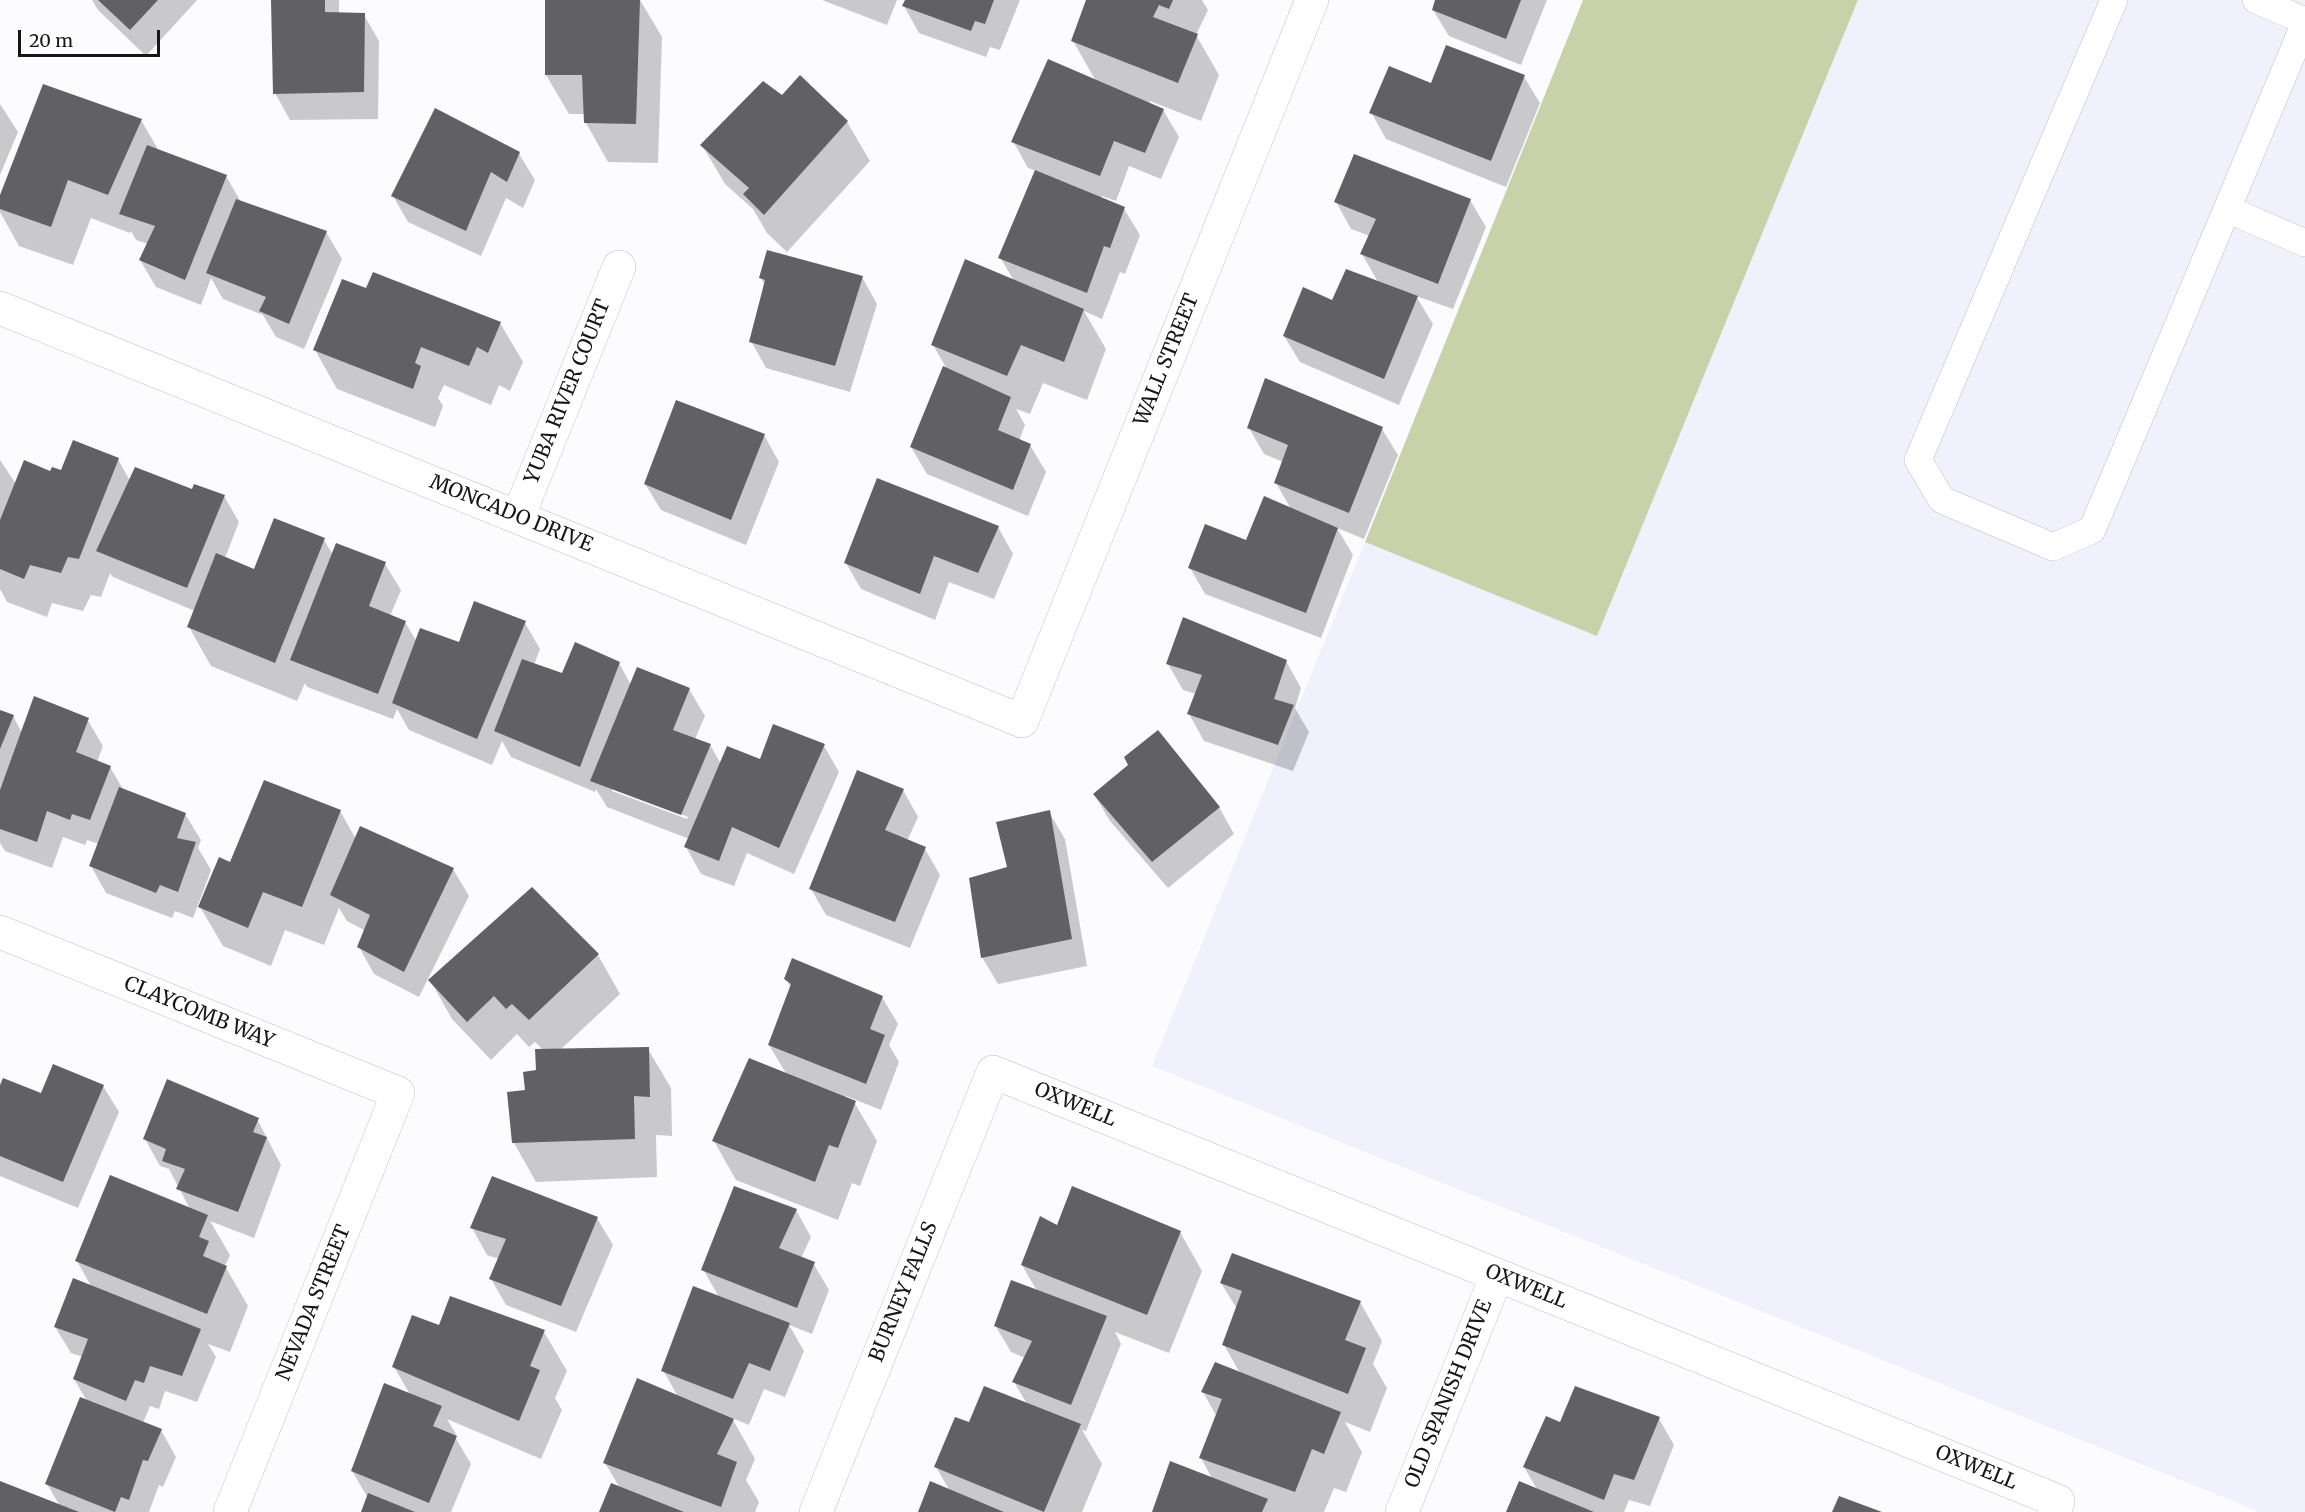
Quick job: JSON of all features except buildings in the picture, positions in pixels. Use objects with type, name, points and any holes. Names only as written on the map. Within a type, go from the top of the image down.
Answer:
[{"type":"street","name":"WALL STREET","points":[[1022,721],[1312,0]]},
{"type":"street","name":"YUBA RIVER COURT","points":[[518,517],[619,267]]},
{"type":"street","name":"MONCADO DRIVE","points":[[0,308],[1022,721]]},
{"type":"street","name":"CLAYCOMB WAY","points":[[0,932],[398,1093]]},
{"type":"street","name":"OXWELL","points":[[993,1072],[1497,1275],[2056,1507]]},
{"type":"street","name":"BURNEY FALLS","points":[[816,1512],[993,1072]]},
{"type":"street","name":"NEVADA STREET","points":[[230,1512],[398,1093]]},
{"type":"street","name":"OLD SPANISH DRIVE","points":[[1402,1512],[1497,1275]]},
{"type":"lane","points":[[2114,0],[1918,460],[1942,500],[2053,547],[2092,531],[2305,22],[2256,0]]},
{"type":"lane","points":[[2227,208],[2305,243]]},
{"type":"shaded area","points":[[1858,0],[2305,0],[2305,1512],[2260,1512],[1152,1066],[1365,542],[1597,635]]},
{"type":"green space","points":[[1583,0],[1858,0],[1597,636],[1365,542]]}]
